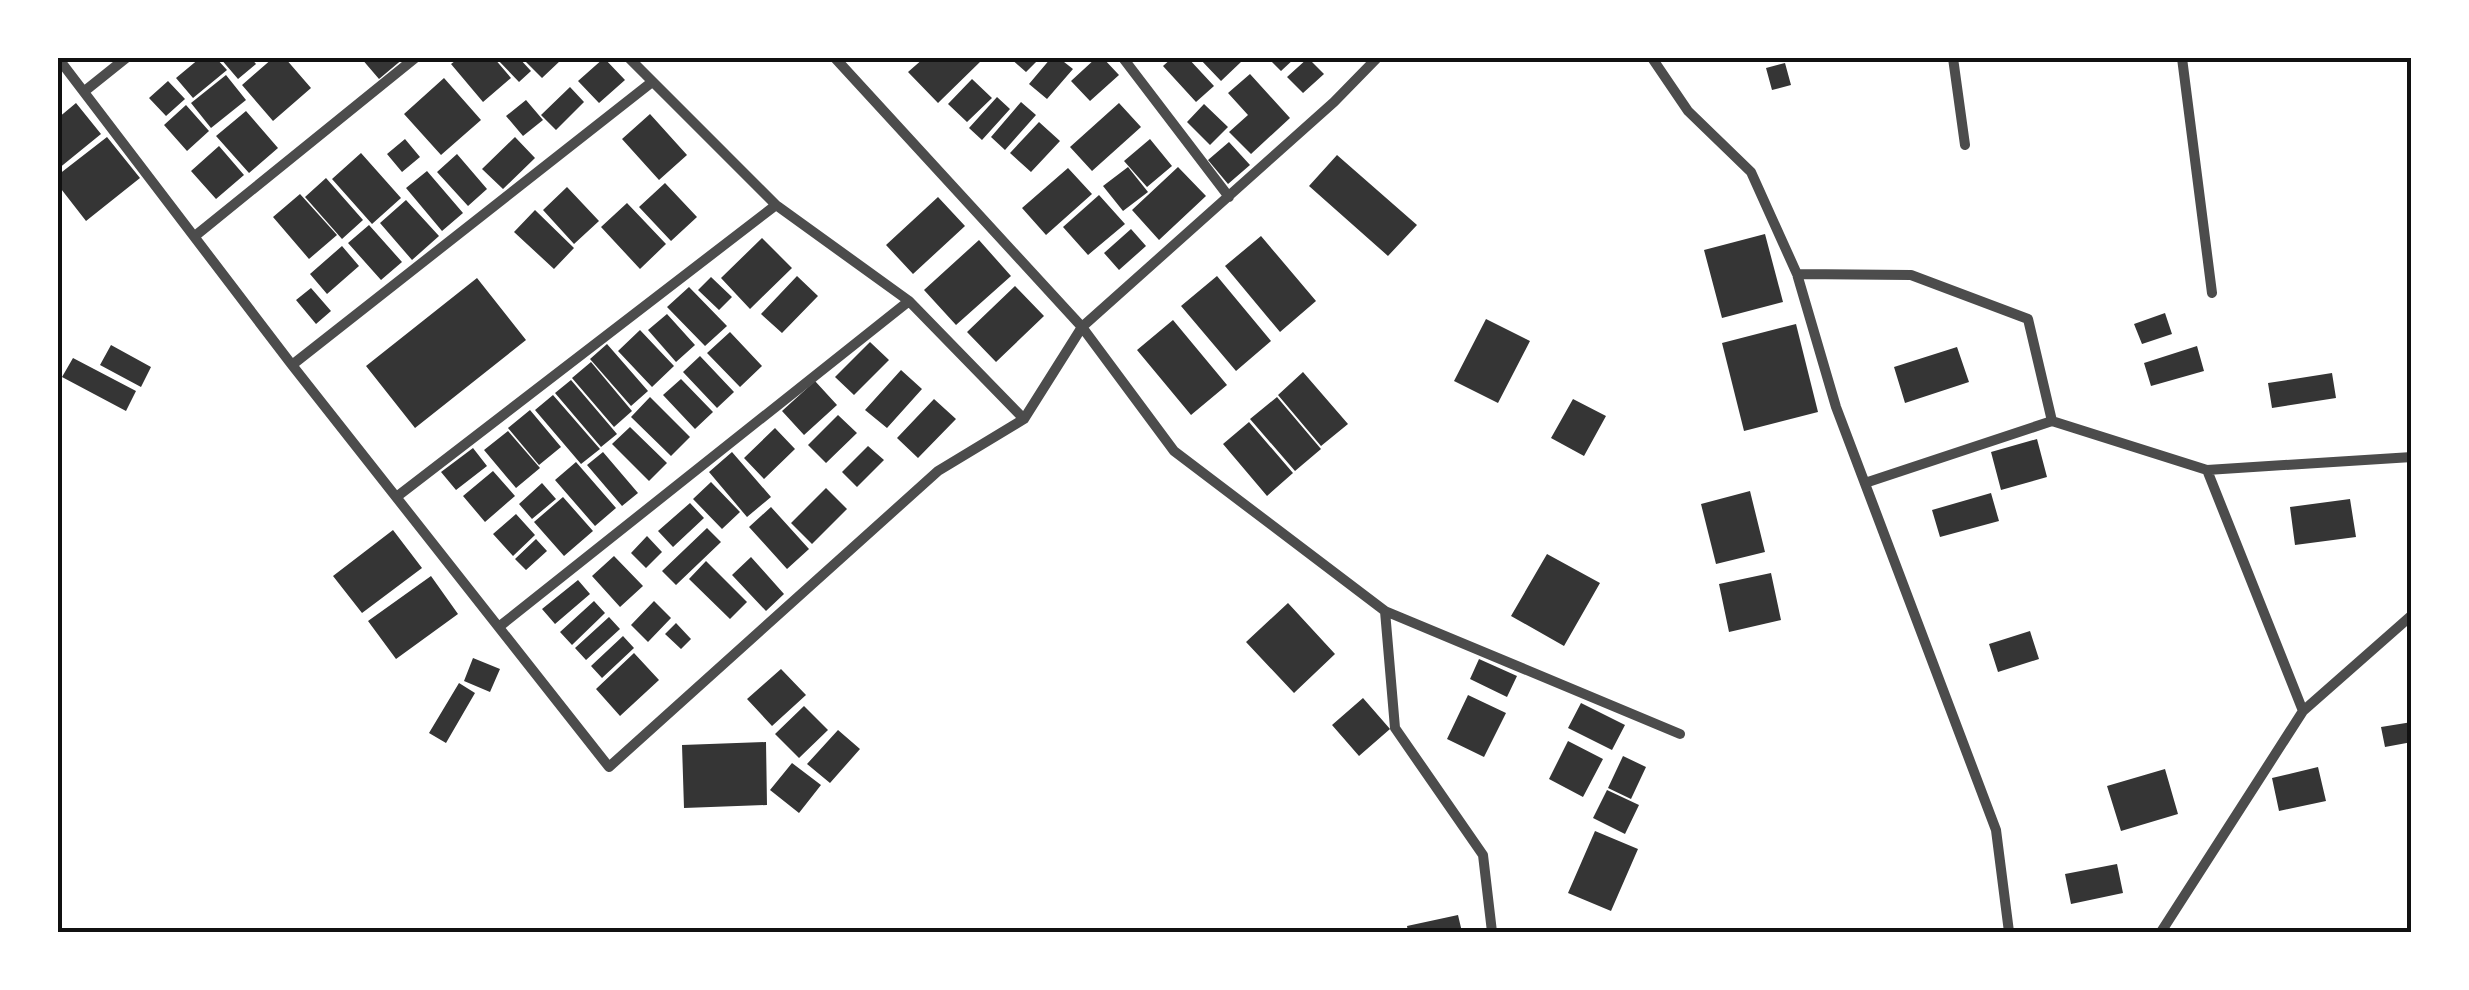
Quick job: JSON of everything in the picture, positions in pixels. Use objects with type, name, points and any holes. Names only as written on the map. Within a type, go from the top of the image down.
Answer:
[{"type":"street","points":[[58,58],[292,365],[400,495],[609,766],[938,472],[1024,419],[1082,327],[1334,102],[1376,58]]},
{"type":"street","points":[[86,90],[126,58]]},
{"type":"street","points":[[195,236],[415,58]]},
{"type":"street","points":[[629,58],[776,204],[909,301],[1024,419]]},
{"type":"street","points":[[836,58],[1082,327],[1174,451],[1385,610],[1680,734]]},
{"type":"street","points":[[1124,58],[1229,197]]},
{"type":"street","points":[[1652,58],[1688,110],[1752,172],[1797,274],[1836,407],[1996,830],[2009,932]]},
{"type":"street","points":[[1953,58],[1964,145]]},
{"type":"street","points":[[2182,58],[2212,293]]},
{"type":"street","points":[[292,365],[652,82]]},
{"type":"street","points":[[400,495],[776,204]]},
{"type":"street","points":[[1797,274],[1911,275],[2028,320],[2052,422]]},
{"type":"street","points":[[500,626],[909,301]]},
{"type":"street","points":[[1865,483],[2052,422],[2207,470],[2412,457]]},
{"type":"street","points":[[2207,470],[2303,710]]},
{"type":"street","points":[[1385,610],[1396,728],[1483,854],[1492,932]]},
{"type":"street","points":[[2161,932],[2303,710],[2412,615]]},
{"type":"building","points":[[200,58],[216,58],[227,70],[193,98],[176,78]]},
{"type":"building","points":[[220,58],[251,58],[256,64],[238,79]]},
{"type":"building","points":[[273,58],[285,58],[311,88],[273,121],[242,85]]},
{"type":"building","points":[[361,58],[404,58],[379,79]]},
{"type":"building","points":[[459,58],[494,58],[511,78],[483,102],[451,64]]},
{"type":"building","points":[[496,58],[519,58],[531,71],[519,82]]},
{"type":"building","points":[[522,58],[559,58],[561,60],[542,78]]},
{"type":"building","points":[[604,58],[625,80],[599,103],[578,81]]},
{"type":"building","points":[[924,58],[982,60],[938,103],[908,72]]},
{"type":"building","points":[[1010,58],[1040,58],[1026,72]]},
{"type":"building","points":[[1051,58],[1059,58],[1073,69],[1047,99],[1029,84]]},
{"type":"building","points":[[1096,58],[1103,58],[1119,75],[1090,101],[1071,81]]},
{"type":"building","points":[[1172,58],[1188,58],[1214,86],[1196,102],[1163,66]]},
{"type":"building","points":[[1199,58],[1239,58],[1242,61],[1221,81]]},
{"type":"building","points":[[1268,58],[1295,58],[1281,71]]},
{"type":"building","points":[[1308,58],[1324,74],[1303,93],[1287,77]]},
{"type":"building","points":[[1785,63],[1791,85],[1772,90],[1766,68]]},
{"type":"building","points":[[1250,74],[1290,118],[1251,154],[1229,132],[1248,115],[1228,93]]},
{"type":"building","points":[[226,75],[246,100],[211,128],[191,103]]},
{"type":"building","points":[[444,78],[481,120],[441,155],[404,114]]},
{"type":"building","points":[[972,79],[992,98],[967,122],[948,104]]},
{"type":"building","points":[[168,81],[185,99],[166,116],[149,98]]},
{"type":"building","points":[[570,87],[584,102],[556,130],[541,115]]},
{"type":"building","points":[[997,97],[1010,109],[982,140],[969,128]]},
{"type":"building","points":[[526,100],[543,120],[523,136],[506,116]]},
{"type":"building","points":[[1021,102],[1036,115],[1005,150],[991,137]]},
{"type":"building","points":[[76,103],[101,134],[58,169],[58,118]]},
{"type":"building","points":[[1119,103],[1141,127],[1092,171],[1070,147]]},
{"type":"building","points":[[1204,104],[1228,127],[1210,145],[1187,122]]},
{"type":"building","points":[[186,105],[209,131],[187,151],[164,125]]},
{"type":"building","points":[[246,111],[278,148],[249,173],[216,136]]},
{"type":"building","points":[[650,114],[687,155],[659,180],[622,139]]},
{"type":"building","points":[[1039,122],[1060,141],[1031,172],[1010,153]]},
{"type":"building","points":[[107,137],[140,178],[86,221],[58,185],[58,175]]},
{"type":"building","points":[[515,137],[535,158],[503,189],[482,169]]},
{"type":"building","points":[[405,139],[420,157],[402,172],[387,154]]},
{"type":"building","points":[[1150,139],[1172,166],[1147,187],[1124,161]]},
{"type":"building","points":[[1229,142],[1250,165],[1228,184],[1208,160]]},
{"type":"building","points":[[219,146],[244,175],[216,199],[191,171]]},
{"type":"building","points":[[361,153],[401,198],[372,224],[332,179]]},
{"type":"building","points":[[457,154],[487,189],[468,206],[437,172]]},
{"type":"building","points":[[1337,155],[1417,225],[1388,256],[1309,186]]},
{"type":"building","points":[[1128,167],[1148,192],[1123,211],[1103,186]]},
{"type":"building","points":[[1178,167],[1206,196],[1159,240],[1132,210]]},
{"type":"building","points":[[1068,168],[1092,194],[1046,235],[1022,208]]},
{"type":"building","points":[[427,171],[463,213],[442,231],[406,188]]},
{"type":"building","points":[[326,178],[363,220],[342,239],[305,197]]},
{"type":"building","points":[[665,183],[697,217],[671,241],[639,207]]},
{"type":"building","points":[[567,187],[599,221],[574,244],[543,210]]},
{"type":"building","points":[[300,194],[337,235],[309,259],[273,217]]},
{"type":"building","points":[[1099,195],[1125,224],[1088,255],[1063,227]]},
{"type":"building","points":[[938,197],[965,226],[913,274],[886,245]]},
{"type":"building","points":[[406,200],[439,236],[412,260],[380,223]]},
{"type":"building","points":[[627,203],[666,244],[640,269],[601,227]]},
{"type":"building","points":[[535,210],[574,248],[554,269],[514,232]]},
{"type":"building","points":[[369,225],[402,262],[381,280],[348,243]]},
{"type":"building","points":[[1131,229],[1146,246],[1119,270],[1104,253]]},
{"type":"building","points":[[1765,234],[1783,302],[1722,318],[1704,250]]},
{"type":"building","points":[[1261,236],[1316,301],[1280,332],[1225,266]]},
{"type":"building","points":[[762,238],[792,268],[750,309],[721,278]]},
{"type":"building","points":[[979,240],[1011,276],[956,325],[924,290]]},
{"type":"building","points":[[342,246],[359,266],[327,294],[310,274]]},
{"type":"building","points":[[797,276],[818,296],[782,333],[761,314]]},
{"type":"building","points":[[1217,276],[1271,341],[1236,371],[1181,306]]},
{"type":"building","points":[[711,277],[732,297],[719,310],[698,290]]},
{"type":"building","points":[[477,278],[526,340],[415,428],[366,366]]},
{"type":"building","points":[[1015,286],[1044,316],[996,362],[967,332]]},
{"type":"building","points":[[689,287],[727,326],[705,346],[667,307]]},
{"type":"building","points":[[311,288],[331,311],[316,324],[296,300]]},
{"type":"building","points":[[2165,313],[2172,334],[2142,344],[2134,324]]},
{"type":"building","points":[[667,314],[695,345],[676,362],[648,330]]},
{"type":"building","points":[[1486,319],[1530,341],[1498,403],[1454,381]]},
{"type":"building","points":[[1173,320],[1227,385],[1191,415],[1137,350]]},
{"type":"building","points":[[1796,324],[1818,412],[1744,431],[1722,343]]},
{"type":"building","points":[[640,330],[674,366],[652,387],[618,351]]},
{"type":"building","points":[[730,332],[762,366],[740,387],[707,353]]},
{"type":"building","points":[[870,342],[889,360],[854,395],[835,377]]},
{"type":"building","points":[[607,344],[648,391],[631,406],[590,359]]},
{"type":"building","points":[[111,345],[151,367],[141,387],[100,365]]},
{"type":"building","points":[[2197,346],[2204,371],[2151,386],[2144,363]]},
{"type":"building","points":[[1957,347],[1969,382],[1905,403],[1894,367]]},
{"type":"building","points":[[700,356],[734,392],[717,408],[683,372]]},
{"type":"building","points":[[73,358],[136,391],[126,411],[62,377]]},
{"type":"building","points":[[591,362],[632,411],[614,427],[572,378]]},
{"type":"building","points":[[901,370],[922,389],[887,428],[865,410]]},
{"type":"building","points":[[1303,372],[1348,424],[1321,446],[1278,395]]},
{"type":"building","points":[[2332,373],[2336,398],[2272,408],[2268,383]]},
{"type":"building","points":[[681,379],[713,412],[695,429],[663,395]]},
{"type":"building","points":[[571,380],[617,434],[601,447],[555,393]]},
{"type":"building","points":[[815,381],[837,405],[804,435],[782,411]]},
{"type":"building","points":[[553,395],[600,449],[581,464],[535,410]]},
{"type":"building","points":[[650,397],[690,437],[671,456],[631,417]]},
{"type":"building","points":[[1277,397],[1321,449],[1295,471],[1250,419]]},
{"type":"building","points":[[934,399],[956,419],[918,458],[897,438]]},
{"type":"building","points":[[1573,399],[1606,416],[1584,456],[1551,438]]},
{"type":"building","points":[[530,410],[561,447],[539,465],[508,428]]},
{"type":"building","points":[[838,415],[857,433],[826,463],[808,445]]},
{"type":"building","points":[[1249,422],[1293,473],[1267,496],[1223,444]]},
{"type":"building","points":[[630,427],[667,463],[649,481],[612,444]]},
{"type":"building","points":[[775,428],[795,449],[764,479],[744,458]]},
{"type":"building","points":[[508,431],[540,468],[516,488],[484,450]]},
{"type":"building","points":[[2037,439],[2047,477],[2001,490],[1991,452]]},
{"type":"building","points":[[868,446],[884,460],[857,487],[842,472]]},
{"type":"building","points":[[473,448],[487,466],[456,490],[441,472]]},
{"type":"building","points":[[603,452],[638,493],[622,506],[587,465]]},
{"type":"building","points":[[732,452],[771,497],[747,517],[709,472]]},
{"type":"building","points":[[576,462],[616,508],[595,526],[555,480]]},
{"type":"building","points":[[493,471],[515,496],[485,522],[463,496]]},
{"type":"building","points":[[711,482],[740,512],[722,529],[693,499]]},
{"type":"building","points":[[542,483],[556,499],[532,519],[519,504]]},
{"type":"building","points":[[826,488],[847,509],[812,544],[791,523]]},
{"type":"building","points":[[1750,491],[1765,552],[1716,564],[1701,504]]},
{"type":"building","points":[[1991,493],[1999,521],[1940,537],[1932,510]]},
{"type":"building","points":[[563,497],[593,531],[564,556],[534,522]]},
{"type":"building","points":[[2350,499],[2356,537],[2295,545],[2290,507]]},
{"type":"building","points":[[690,503],[704,518],[673,547],[658,531]]},
{"type":"building","points":[[771,507],[809,549],[787,569],[749,527]]},
{"type":"building","points":[[516,514],[535,535],[513,556],[493,534]]},
{"type":"building","points":[[707,528],[721,542],[676,585],[662,571]]},
{"type":"building","points":[[393,530],[422,568],[362,613],[333,576]]},
{"type":"building","points":[[647,536],[662,552],[646,568],[631,553]]},
{"type":"building","points":[[536,539],[547,551],[526,570],[515,559]]},
{"type":"building","points":[[1547,554],[1600,583],[1564,646],[1511,616]]},
{"type":"building","points":[[614,556],[643,586],[620,607],[592,576]]},
{"type":"building","points":[[751,557],[784,594],[766,611],[732,575]]},
{"type":"building","points":[[706,561],[747,602],[730,619],[689,579]]},
{"type":"building","points":[[1771,573],[1781,620],[1729,632],[1719,584]]},
{"type":"building","points":[[431,576],[458,614],[396,659],[368,621]]},
{"type":"building","points":[[578,580],[590,594],[555,624],[542,609]]},
{"type":"building","points":[[594,601],[605,613],[572,645],[560,632]]},
{"type":"building","points":[[654,601],[671,618],[648,642],[631,625]]},
{"type":"building","points":[[1288,603],[1335,654],[1294,693],[1246,642]]},
{"type":"building","points":[[609,617],[620,629],[586,660],[575,648]]},
{"type":"building","points":[[676,623],[691,639],[681,649],[665,634]]},
{"type":"building","points":[[2030,631],[2039,659],[1998,672],[1989,644]]},
{"type":"building","points":[[623,636],[634,648],[602,678],[591,666]]},
{"type":"building","points":[[634,653],[659,680],[620,716],[596,689]]},
{"type":"building","points":[[473,658],[500,669],[490,692],[464,681]]},
{"type":"building","points":[[1479,659],[1517,676],[1507,697],[1470,679]]},
{"type":"building","points":[[781,669],[806,695],[772,726],[747,699]]},
{"type":"building","points":[[459,683],[475,693],[446,743],[429,733]]},
{"type":"building","points":[[1468,695],[1506,713],[1484,757],[1447,739]]},
{"type":"building","points":[[1363,698],[1390,729],[1359,756],[1332,725]]},
{"type":"building","points":[[1581,703],[1625,725],[1612,750],[1568,728]]},
{"type":"building","points":[[804,706],[828,730],[799,758],[775,734]]},
{"type":"building","points":[[2412,722],[2412,742],[2385,747],[2381,727]]},
{"type":"building","points":[[838,730],[860,749],[830,783],[807,764]]},
{"type":"building","points":[[1568,741],[1603,759],[1583,797],[1549,779]]},
{"type":"building","points":[[766,742],[767,805],[684,808],[682,745]]},
{"type":"building","points":[[1623,756],[1646,767],[1631,799],[1608,788]]},
{"type":"building","points":[[792,763],[821,785],[799,813],[770,790]]},
{"type":"building","points":[[2318,767],[2326,801],[2279,811],[2272,778]]},
{"type":"building","points":[[2165,769],[2178,814],[2121,831],[2107,786]]},
{"type":"building","points":[[1607,790],[1639,805],[1625,834],[1593,818]]},
{"type":"building","points":[[1595,831],[1638,849],[1611,911],[1568,893]]},
{"type":"building","points":[[2117,864],[2123,893],[2071,904],[2065,874]]},
{"type":"building","points":[[1458,915],[1462,932],[1408,932],[1407,926]]}]
